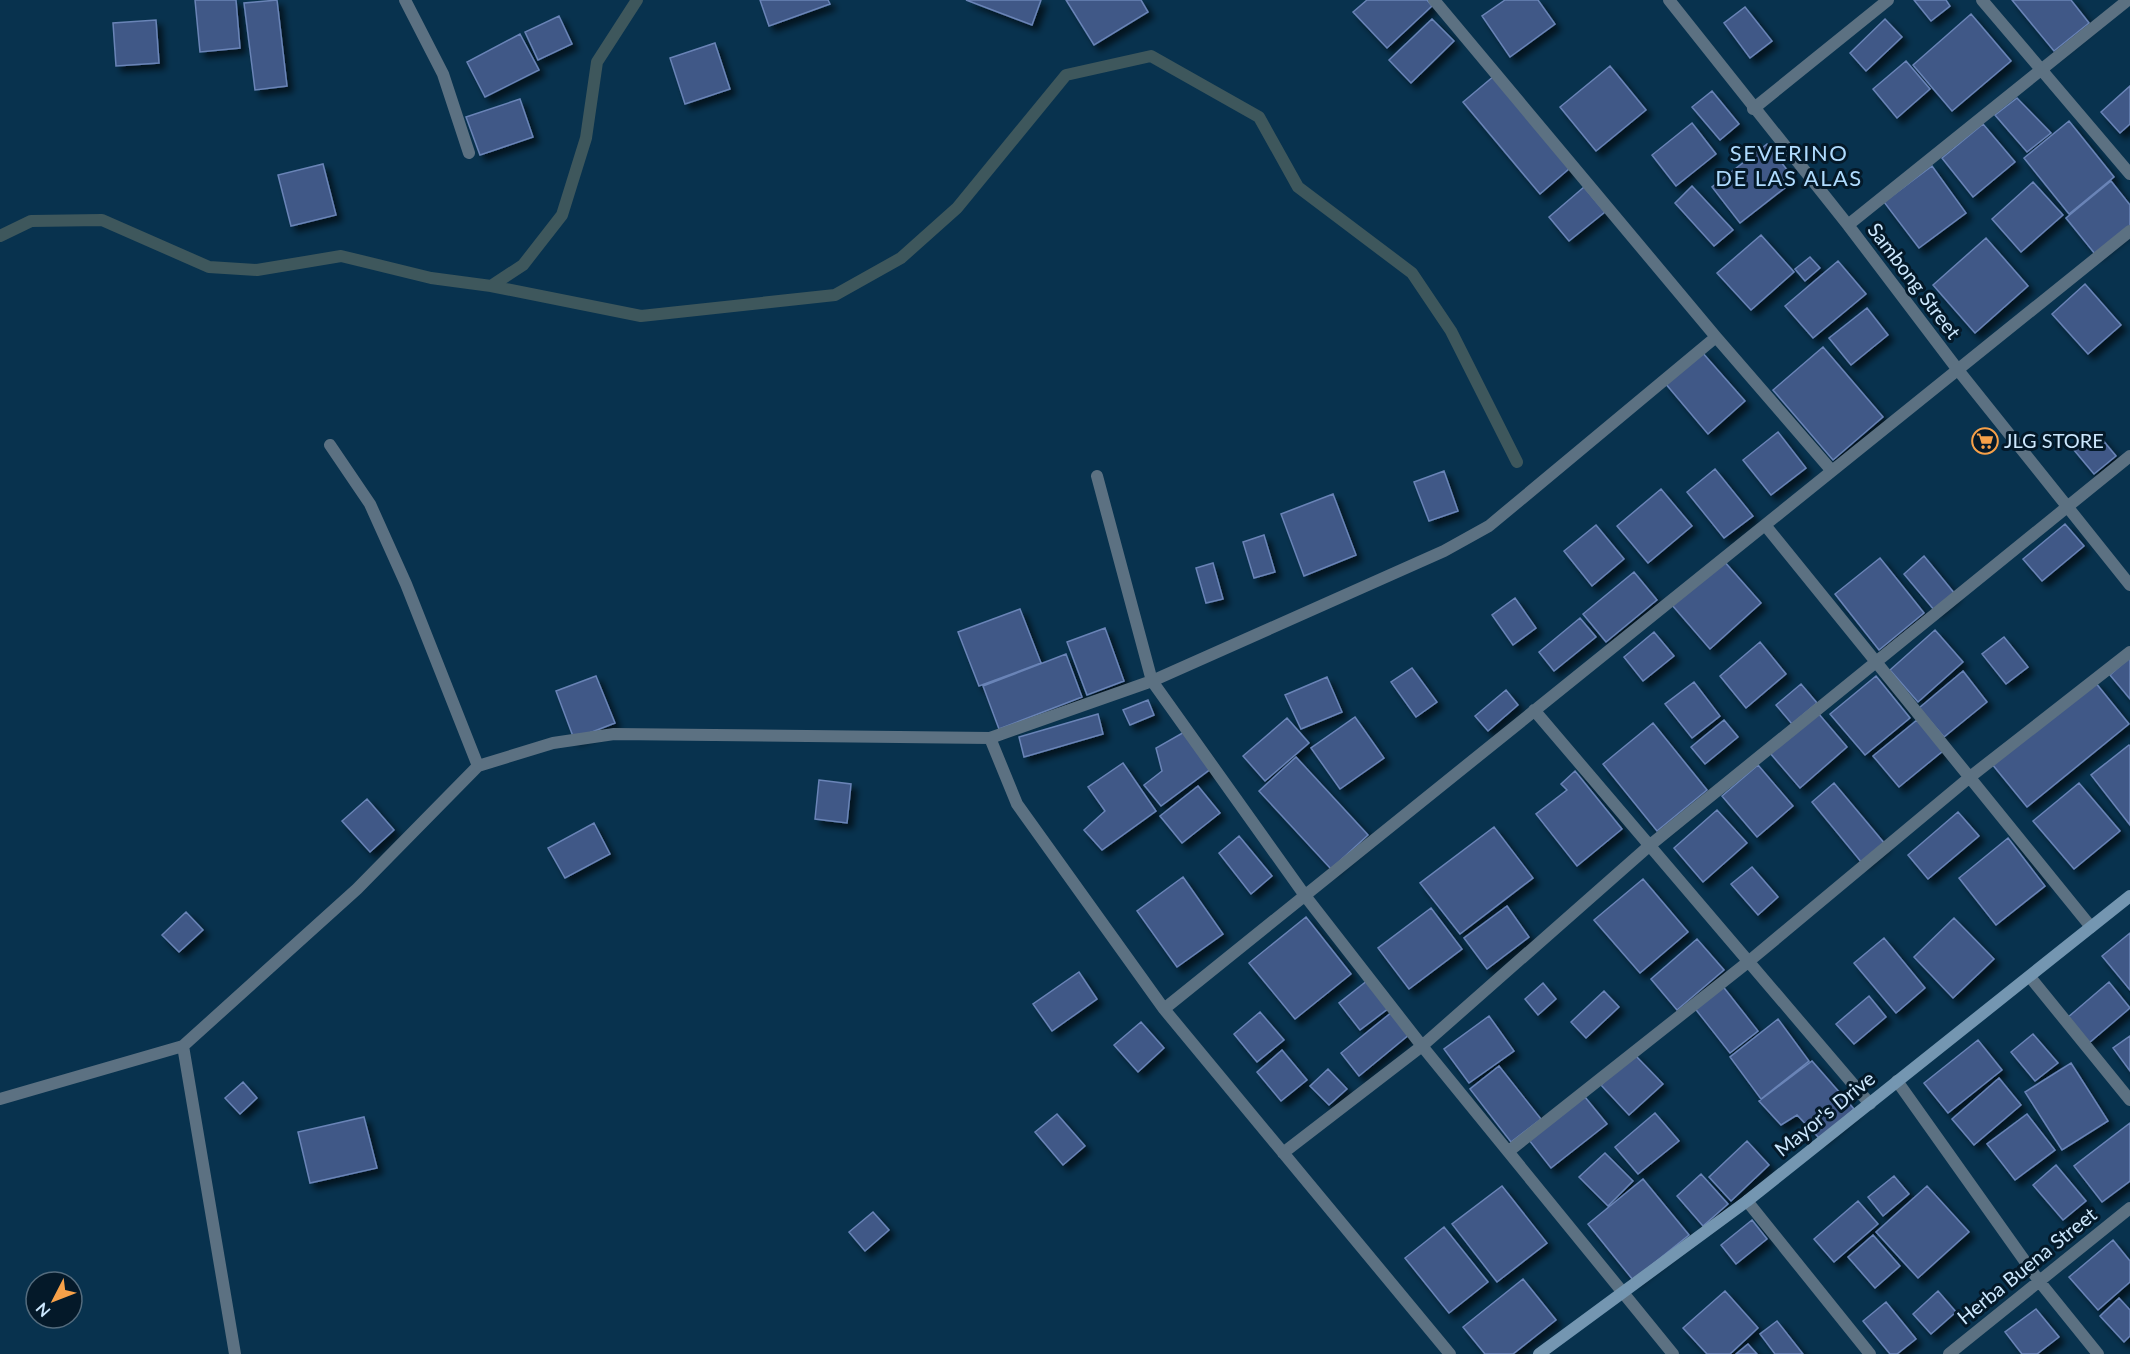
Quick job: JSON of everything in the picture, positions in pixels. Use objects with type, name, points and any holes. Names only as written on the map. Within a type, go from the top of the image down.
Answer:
[{"type":"street","points":[[405,0],[443,74],[469,153]]},
{"type":"street","points":[[1434,0],[1716,337],[1832,471]]},
{"type":"street","name":"Sambong Street","points":[[1669,0],[1753,109],[1848,225],[1958,370],[2130,585]]},
{"type":"street","points":[[1753,109],[1888,0]]},
{"type":"street","points":[[1982,0],[2130,174]]},
{"type":"street","points":[[1848,225],[2128,0]]},
{"type":"street","points":[[1164,1009],[1306,897],[1534,710],[2130,231]]},
{"type":"street","points":[[0,1099],[183,1046],[357,889],[478,766],[553,743],[614,734],[990,738],[1152,681],[1444,551],[1489,526],[1716,337]]},
{"type":"street","points":[[330,445],[359,488],[379,524],[406,584],[478,766]]},
{"type":"street","points":[[1283,1153],[1422,1046],[1649,846],[2130,456]]},
{"type":"street","points":[[1097,476],[1152,681],[1306,897],[1422,1046],[1673,1354]]},
{"type":"street","points":[[1765,525],[1877,660],[2091,927]]},
{"type":"street","points":[[1509,1151],[1748,962],[1970,777],[2130,651]]},
{"type":"street","points":[[1534,710],[1870,1104]]},
{"type":"street","points":[[990,738],[1017,804],[1164,1009],[1450,1354]]},
{"type":"street","name":"Mayor's Drive","points":[[1539,1354],[1747,1201],[2030,978],[2130,896]]},
{"type":"street","points":[[2030,978],[2130,1100]]},
{"type":"street","points":[[183,1046],[235,1354]]},
{"type":"street","points":[[1897,1081],[2039,1281],[2098,1354]]},
{"type":"street","points":[[1747,1201],[1870,1354]]},
{"type":"street","name":"Herba Buena Street","points":[[1950,1354],[2130,1208]]},
{"type":"building","points":[[195,0],[236,0],[240,48],[200,52]]},
{"type":"building","points":[[277,0],[287,86],[255,90],[244,3]]},
{"type":"building","points":[[760,0],[828,0],[830,4],[769,26]]},
{"type":"building","points":[[966,0],[1041,0],[1032,25]]},
{"type":"building","points":[[1066,0],[1141,0],[1148,12],[1094,45]]},
{"type":"building","points":[[1367,0],[1427,0],[1432,6],[1387,48],[1353,12]]},
{"type":"building","points":[[1505,0],[1538,0],[1555,24],[1510,57],[1482,16]]},
{"type":"building","points":[[1914,0],[1946,0],[1950,6],[1931,21]]},
{"type":"building","points":[[2012,0],[2071,0],[2089,23],[2054,51]]},
{"type":"building","points":[[1745,7],[1772,41],[1750,58],[1724,23]]},
{"type":"building","points":[[1971,14],[2011,61],[1952,111],[1913,65]]},
{"type":"building","points":[[559,16],[572,44],[538,60],[525,32]]},
{"type":"building","points":[[1432,19],[1454,41],[1411,83],[1389,60]]},
{"type":"building","points":[[1885,19],[1902,37],[1866,71],[1850,53]]},
{"type":"building","points":[[156,20],[159,63],[116,66],[113,23]]},
{"type":"building","points":[[520,34],[539,70],[485,97],[467,62]]},
{"type":"building","points":[[715,43],[730,89],[685,104],[670,58]]},
{"type":"building","points":[[1906,61],[1930,89],[1897,118],[1873,89]]},
{"type":"building","points":[[1610,66],[1646,110],[1596,151],[1560,107]]},
{"type":"building","points":[[1494,76],[1570,168],[1540,194],[1463,102]]},
{"type":"building","points":[[2130,86],[2130,124],[2120,133],[2101,112]]},
{"type":"building","points":[[1712,91],[1739,124],[1720,140],[1692,107]]},
{"type":"building","points":[[2017,98],[2051,133],[2027,152],[1995,115]]},
{"type":"building","points":[[520,99],[533,137],[480,155],[466,117]]},
{"type":"building","points":[[2069,121],[2114,177],[2069,214],[2024,158]]},
{"type":"building","points":[[1692,123],[1716,154],[1676,186],[1652,155]]},
{"type":"building","points":[[1983,124],[2015,162],[1973,197],[1942,158]]},
{"type":"building","points":[[1767,144],[1795,180],[1740,223],[1712,187]]},
{"type":"building","points":[[323,164],[336,215],[291,226],[278,175]]},
{"type":"building","points":[[1932,166],[1966,213],[1919,248],[1884,202]]},
{"type":"building","points":[[2111,181],[2130,205],[2130,226],[2095,254],[2066,218]]},
{"type":"building","points":[[2033,182],[2063,215],[2021,252],[1992,219]]},
{"type":"building","points":[[1692,186],[1733,230],[1714,246],[1675,203]]},
{"type":"building","points":[[1584,187],[1605,212],[1569,241],[1549,217]]},
{"type":"building","points":[[1761,235],[1794,272],[1751,310],[1717,273]]},
{"type":"building","points":[[1986,238],[2028,286],[1975,333],[1933,285]]},
{"type":"building","points":[[1810,257],[1820,268],[1805,281],[1795,269]]},
{"type":"building","points":[[1838,261],[1866,294],[1813,338],[1785,306]]},
{"type":"building","points":[[2085,284],[2121,325],[2088,354],[2052,314]]},
{"type":"building","points":[[1867,308],[1888,335],[1851,365],[1829,338]]},
{"type":"building","points":[[1823,347],[1883,417],[1833,460],[1773,390]]},
{"type":"building","points":[[1701,351],[1745,401],[1708,434],[1665,383]]},
{"type":"building","points":[[1778,432],[1806,468],[1771,495],[1743,460]]},
{"type":"building","points":[[2096,432],[2116,456],[2094,474],[2074,450]]},
{"type":"building","points":[[1715,469],[1753,516],[1724,538],[1687,492]]},
{"type":"building","points":[[1444,471],[1458,511],[1429,521],[1414,482]]},
{"type":"building","points":[[1661,489],[1692,526],[1648,563],[1617,526]]},
{"type":"building","points":[[1333,494],[1356,555],[1304,576],[1281,514]]},
{"type":"building","points":[[2065,524],[2084,546],[2042,581],[2023,559]]},
{"type":"building","points":[[1596,525],[1624,559],[1592,586],[1564,551]]},
{"type":"building","points":[[1264,535],[1275,572],[1254,578],[1243,542]]},
{"type":"building","points":[[1924,556],[1955,594],[1935,611],[1904,574]]},
{"type":"building","points":[[1880,558],[1924,613],[1879,650],[1835,594]]},
{"type":"building","points":[[1723,560],[1761,603],[1710,649],[1672,605]]},
{"type":"building","points":[[1213,563],[1223,599],[1206,603],[1196,568]]},
{"type":"building","points":[[1634,572],[1657,600],[1606,642],[1583,614]]},
{"type":"building","points":[[1515,598],[1536,628],[1513,645],[1492,615]]},
{"type":"building","points":[[1020,609],[1041,663],[979,686],[958,632]]},
{"type":"building","points":[[1580,618],[1596,637],[1554,671],[1539,652]]},
{"type":"building","points":[[1105,628],[1124,681],[1087,695],[1067,642]]},
{"type":"building","points":[[1935,630],[1963,662],[1918,702],[1890,670]]},
{"type":"building","points":[[1654,632],[1674,656],[1643,681],[1624,657]]},
{"type":"building","points":[[2004,637],[2028,667],[2006,684],[1982,654]]},
{"type":"building","points":[[1760,642],[1786,674],[1746,708],[1720,676]]},
{"type":"building","points":[[1066,654],[1082,697],[999,729],[983,686]]},
{"type":"building","points":[[2130,657],[2130,699],[2110,675]]},
{"type":"building","points":[[1412,668],[1437,702],[1416,717],[1391,682]]},
{"type":"building","points":[[1963,671],[1987,702],[1944,737],[1919,708]]},
{"type":"building","points":[[596,676],[615,723],[574,739],[556,691]]},
{"type":"building","points":[[1876,676],[1910,718],[1865,755],[1830,714]]},
{"type":"building","points":[[1327,677],[1342,712],[1301,729],[1285,695]]},
{"type":"building","points":[[1694,682],[1720,716],[1692,738],[1665,704]]},
{"type":"building","points":[[2095,682],[2129,724],[2027,807],[1992,764]]},
{"type":"building","points":[[1801,684],[1817,703],[1792,724],[1776,705]]},
{"type":"building","points":[[1506,690],[1518,705],[1488,731],[1475,716]]},
{"type":"building","points":[[1148,700],[1154,715],[1130,725],[1123,710]]},
{"type":"building","points":[[1818,713],[1847,747],[1800,788],[1770,753]]},
{"type":"building","points":[[1098,714],[1103,734],[1024,757],[1019,737]]},
{"type":"building","points":[[1355,717],[1384,758],[1340,789],[1311,748]]},
{"type":"building","points":[[1287,718],[1309,743],[1265,781],[1243,756]]},
{"type":"building","points":[[1724,720],[1738,737],[1705,764],[1691,747]]},
{"type":"building","points":[[1917,720],[1943,751],[1899,787],[1873,756]]},
{"type":"building","points":[[1653,723],[1707,790],[1657,831],[1603,764]]},
{"type":"building","points":[[1186,731],[1212,768],[1161,806],[1144,785],[1162,771],[1156,748]]},
{"type":"building","points":[[2130,746],[2130,825],[2091,775]]},
{"type":"building","points":[[1296,757],[1368,835],[1331,869],[1259,791]]},
{"type":"building","points":[[1123,763],[1156,811],[1102,850],[1084,830],[1105,811],[1088,787]]},
{"type":"building","points":[[1758,765],[1793,806],[1757,837],[1722,796]]},
{"type":"building","points":[[1575,771],[1622,829],[1577,866],[1536,814],[1567,790],[1561,784]]},
{"type":"building","points":[[819,780],[851,784],[847,823],[815,819]]},
{"type":"building","points":[[1834,783],[1885,844],[1862,863],[1812,802]]},
{"type":"building","points":[[2079,783],[2120,831],[2074,869],[2033,821]]},
{"type":"building","points":[[1198,786],[1220,813],[1182,843],[1160,816]]},
{"type":"building","points":[[367,799],[394,830],[370,852],[342,821]]},
{"type":"building","points":[[1717,810],[1747,843],[1703,882],[1674,848]]},
{"type":"building","points":[[1958,812],[1979,836],[1928,879],[1908,855]]},
{"type":"building","points":[[594,823],[610,854],[565,878],[548,848]]},
{"type":"building","points":[[1494,827],[1533,878],[1460,934],[1420,883]]},
{"type":"building","points":[[1239,836],[1272,876],[1251,894],[1219,853]]},
{"type":"building","points":[[2008,838],[2045,886],[1996,925],[1959,878]]},
{"type":"building","points":[[1752,867],[1778,897],[1758,915],[1731,884]]},
{"type":"building","points":[[1183,877],[1223,934],[1177,967],[1137,911]]},
{"type":"building","points":[[1643,879],[1688,932],[1640,973],[1594,920]]},
{"type":"building","points":[[1507,906],[1529,937],[1487,969],[1464,938]]},
{"type":"building","points":[[1431,908],[1462,949],[1409,989],[1378,948]]},
{"type":"building","points":[[186,912],[203,930],[179,952],[162,935]]},
{"type":"building","points":[[1306,917],[1351,974],[1295,1019],[1249,963]]},
{"type":"building","points":[[1954,918],[1994,959],[1953,998],[1914,957]]},
{"type":"building","points":[[2130,933],[2130,990],[2102,956]]},
{"type":"building","points":[[1884,938],[1925,988],[1896,1013],[1854,963]]},
{"type":"building","points":[[1697,939],[1724,970],[1677,1010],[1651,979]]},
{"type":"building","points":[[1079,972],[1097,999],[1052,1031],[1033,1004]]},
{"type":"building","points":[[1368,980],[1389,1008],[1360,1030],[1339,1003]]},
{"type":"building","points":[[2109,982],[2130,1008],[2089,1043],[2067,1018]]},
{"type":"building","points":[[1543,983],[1556,999],[1538,1015],[1525,999]]},
{"type":"building","points":[[1721,984],[1758,1031],[1730,1053],[1693,1006]]},
{"type":"building","points":[[1604,991],[1619,1007],[1586,1038],[1571,1022]]},
{"type":"building","points":[[1869,996],[1886,1017],[1854,1044],[1836,1024]]},
{"type":"building","points":[[1260,1012],[1284,1040],[1257,1062],[1234,1034]]},
{"type":"building","points":[[1392,1012],[1410,1034],[1359,1076],[1341,1053]]},
{"type":"building","points":[[1489,1016],[1514,1051],[1469,1083],[1444,1049]]},
{"type":"building","points":[[1778,1019],[1809,1061],[1761,1099],[1730,1057]]},
{"type":"building","points":[[1141,1022],[1164,1048],[1138,1072],[1114,1045]]},
{"type":"building","points":[[2033,1034],[2058,1063],[2035,1081],[2011,1052]]},
{"type":"building","points":[[2130,1036],[2130,1071],[2113,1048]]},
{"type":"building","points":[[1978,1040],[2002,1070],[1948,1113],[1924,1083]]},
{"type":"building","points":[[1282,1050],[1307,1080],[1281,1101],[1257,1072]]},
{"type":"building","points":[[1634,1054],[1663,1084],[1629,1115],[1601,1085]]},
{"type":"building","points":[[1812,1061],[1854,1109],[1820,1139],[1797,1115],[1781,1125],[1759,1101]]},
{"type":"building","points":[[2071,1063],[2108,1121],[2062,1150],[2025,1092]]},
{"type":"building","points":[[1499,1066],[1541,1119],[1511,1142],[1470,1089]]},
{"type":"building","points":[[1328,1069],[1347,1089],[1329,1105],[1310,1086]]},
{"type":"building","points":[[1999,1078],[2021,1105],[1974,1145],[1952,1119]]},
{"type":"building","points":[[243,1082],[257,1098],[240,1114],[225,1098]]},
{"type":"building","points":[[1585,1097],[1607,1124],[1551,1168],[1529,1140]]},
{"type":"building","points":[[1655,1113],[1679,1141],[1638,1174],[1615,1147]]},
{"type":"building","points":[[1057,1114],[1085,1146],[1063,1165],[1035,1132]]},
{"type":"building","points":[[2027,1114],[2055,1150],[2015,1180],[1987,1144]]},
{"type":"building","points":[[364,1117],[377,1168],[310,1183],[298,1132]]},
{"type":"building","points":[[2130,1123],[2130,1181],[2102,1202],[2074,1166]]},
{"type":"building","points":[[1747,1141],[1769,1165],[1731,1201],[1709,1177]]},
{"type":"building","points":[[1605,1153],[1633,1181],[1608,1206],[1579,1177]]},
{"type":"building","points":[[2056,1165],[2086,1201],[2063,1220],[2033,1185]]},
{"type":"building","points":[[1701,1174],[1728,1204],[1703,1226],[1677,1196]]},
{"type":"building","points":[[1894,1176],[1909,1194],[1883,1216],[1868,1197]]},
{"type":"building","points":[[1643,1179],[1689,1235],[1633,1280],[1588,1224]]},
{"type":"building","points":[[1502,1186],[1547,1243],[1497,1282],[1452,1224]]},
{"type":"building","points":[[1927,1186],[1969,1232],[1918,1278],[1876,1232]]},
{"type":"building","points":[[1858,1201],[1878,1224],[1834,1262],[1814,1239]]},
{"type":"building","points":[[873,1212],[889,1230],[865,1251],[849,1232]]},
{"type":"building","points":[[1752,1220],[1767,1239],[1736,1264],[1721,1245]]},
{"type":"building","points":[[1444,1227],[1488,1282],[1449,1313],[1405,1258]]},
{"type":"building","points":[[1873,1235],[1900,1266],[1875,1288],[1848,1257]]},
{"type":"building","points":[[2113,1240],[2130,1261],[2130,1282],[2098,1310],[2069,1277]]},
{"type":"building","points":[[1523,1279],[1556,1320],[1513,1354],[1485,1354],[1463,1327]]},
{"type":"building","points":[[1725,1291],[1758,1328],[1730,1354],[1707,1354],[1683,1328]]},
{"type":"building","points":[[1938,1291],[1956,1312],[1931,1334],[1913,1314]]},
{"type":"building","points":[[2119,1298],[2130,1310],[2130,1336],[2124,1342],[2100,1316]]},
{"type":"building","points":[[1886,1302],[1916,1339],[1897,1354],[1890,1354],[1863,1321]]},
{"type":"building","points":[[2036,1309],[2059,1337],[2037,1354],[2022,1354],[2005,1332]]},
{"type":"building","points":[[1777,1321],[1803,1354],[1775,1354],[1760,1334]]},
{"type":"building","points":[[1748,1344],[1757,1354],[1736,1354]]},
{"type":"waterway","points":[[491,286],[523,265],[562,215],[586,138],[597,62],[637,0]]},
{"type":"waterway","points":[[0,236],[31,221],[102,220],[209,267],[257,270],[341,256],[431,278],[491,286],[641,316],[835,295],[901,258],[957,208],[1066,75],[1151,56],[1259,117],[1298,187],[1412,273],[1451,331],[1517,462]]},
{"type":"place","name":"JLG STORE","points":[[1985,441]]},
{"type":"district","name":"SEVERINO DE LAS ALAS","points":[[1789,166]]}]
